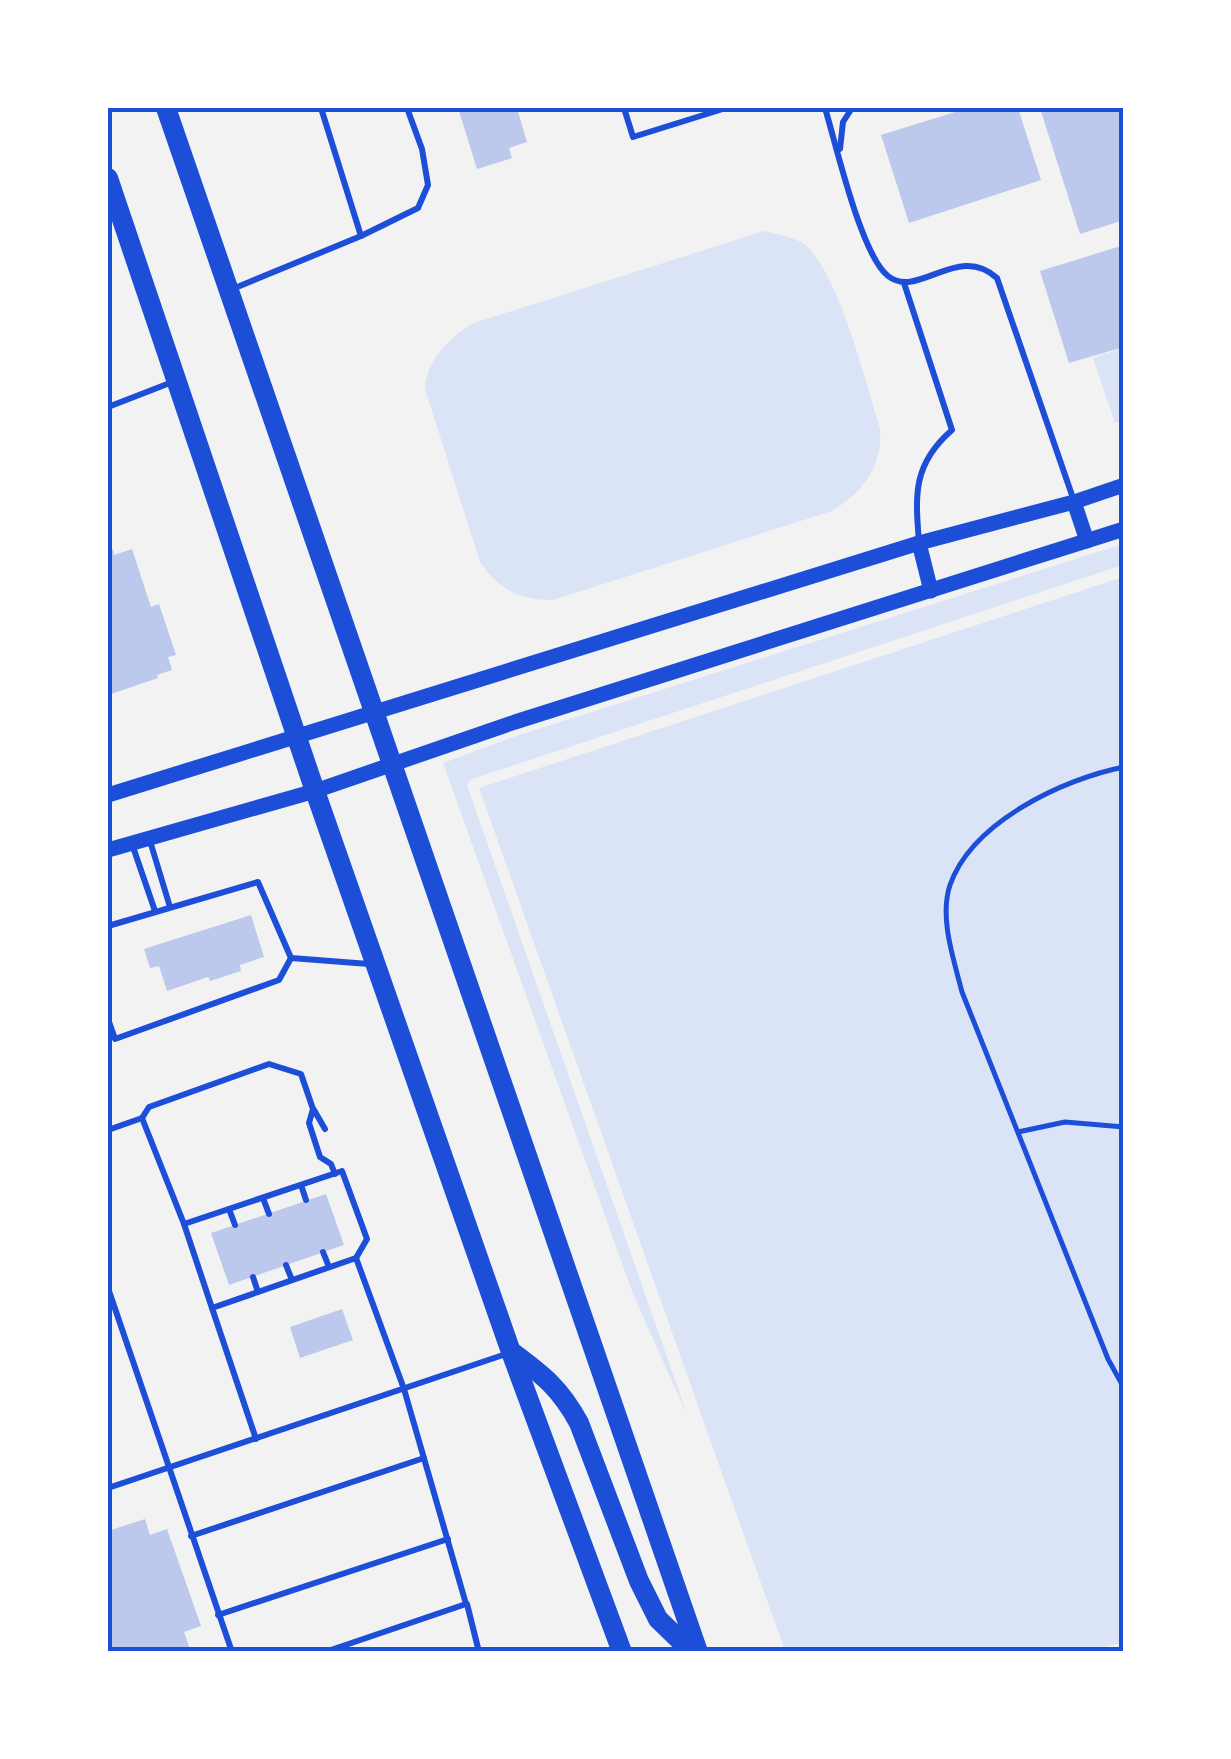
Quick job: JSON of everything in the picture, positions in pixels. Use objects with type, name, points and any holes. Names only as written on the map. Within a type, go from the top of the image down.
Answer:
[{"type":"main road","points":[[166,108],[695,1652]]},
{"type":"main road","points":[[108,178],[297,737],[512,1352],[622,1652]]},
{"type":"main road","points":[[512,1352],[555,1384],[566,1399],[579,1422],[638,1581],[658,1619],[695,1652]]},
{"type":"street","points":[[108,795],[919,543],[1124,485]]},
{"type":"street","points":[[1074,502],[1087,541]]},
{"type":"street","points":[[108,850],[316,791],[515,722],[1124,529]]},
{"type":"street","points":[[919,543],[930,590]]},
{"type":"lane","points":[[321,108],[362,236]]},
{"type":"lane","points":[[229,291],[362,236],[418,208],[428,185],[422,149],[407,108]]},
{"type":"lane","points":[[624,108],[633,137],[726,108]]},
{"type":"lane","points":[[824,108],[862,232],[888,276],[904,283],[973,263],[987,268],[997,278],[1074,502]]},
{"type":"lane","points":[[840,155],[843,122],[852,108]]},
{"type":"lane","points":[[904,283],[952,430],[932,448],[924,464],[917,490],[919,543]]},
{"type":"lane","points":[[108,407],[176,380]]},
{"type":"lane","points":[[150,838],[170,907]]},
{"type":"lane","points":[[131,843],[155,912]]},
{"type":"lane","points":[[108,926],[258,882],[291,958]]},
{"type":"lane","points":[[291,958],[379,965]]},
{"type":"lane","points":[[108,1018],[116,1039],[279,980],[291,958]]},
{"type":"lane","points":[[108,1130],[142,1118],[150,1107],[269,1064],[302,1074],[313,1109],[325,1129]]},
{"type":"lane","points":[[313,1109],[309,1123],[320,1157],[331,1164],[336,1174]]},
{"type":"lane","points":[[142,1118],[184,1224],[256,1439]]},
{"type":"lane","points":[[331,1164],[333,1153]]},
{"type":"lane","points":[[184,1224],[342,1172],[367,1239],[356,1258],[212,1308]]},
{"type":"lane","points":[[301,1186],[306,1200]]},
{"type":"lane","points":[[263,1198],[268,1214]]},
{"type":"lane","points":[[229,1209],[235,1225]]},
{"type":"lane","points":[[323,1252],[328,1267]]},
{"type":"lane","points":[[356,1258],[404,1388],[479,1652]]},
{"type":"lane","points":[[286,1265],[292,1280]]},
{"type":"lane","points":[[253,1276],[258,1292]]},
{"type":"lane","points":[[108,1288],[232,1652]]},
{"type":"lane","points":[[108,1488],[512,1352]]},
{"type":"lane","points":[[191,1536],[424,1458]]},
{"type":"lane","points":[[218,1615],[448,1539]]},
{"type":"lane","points":[[324,1652],[466,1604]]},
{"type":"path","points":[[1124,767],[1067,783],[1010,815],[960,866],[949,887],[947,911],[950,948],[962,992],[1108,1359],[1124,1388]]},
{"type":"path","points":[[1017,1132],[1065,1122],[1124,1127]]},
{"type":"shaded area","points":[[764,231],[801,242],[814,254],[838,299],[880,428],[875,466],[862,486],[832,511],[553,600],[520,596],[502,586],[480,562],[425,389],[441,350],[474,323]]},
{"type":"shaded area","points":[[1123,348],[1123,421],[1115,423],[1093,358]]},
{"type":"shaded area","points":[[1123,544],[1123,565],[472,779],[467,785],[688,1417],[633,1294],[443,763],[519,735]]},
{"type":"shaded area","points":[[1123,577],[1123,1643],[1076,1652],[785,1651],[479,788]]},
{"type":"building","points":[[458,108],[517,108],[527,142],[509,148],[512,158],[477,169]]},
{"type":"building","points":[[968,108],[1018,108],[1041,180],[909,223],[881,135]]},
{"type":"building","points":[[1040,108],[1124,108],[1124,220],[1080,234]]},
{"type":"building","points":[[1124,245],[1124,347],[1069,363],[1040,271]]},
{"type":"building","points":[[113,549],[114,555],[132,549],[151,607],[159,604],[176,655],[168,657],[172,670],[108,695],[108,551]]},
{"type":"building","points":[[251,915],[264,957],[240,965],[241,971],[167,991],[159,966],[150,968],[144,949]]},
{"type":"building","points":[[326,1194],[344,1245],[229,1285],[211,1233]]},
{"type":"building","points":[[342,1309],[353,1340],[300,1358],[290,1327]]},
{"type":"building","points":[[145,1519],[150,1535],[167,1529],[201,1626],[184,1632],[191,1652],[108,1652],[108,1531]]}]
